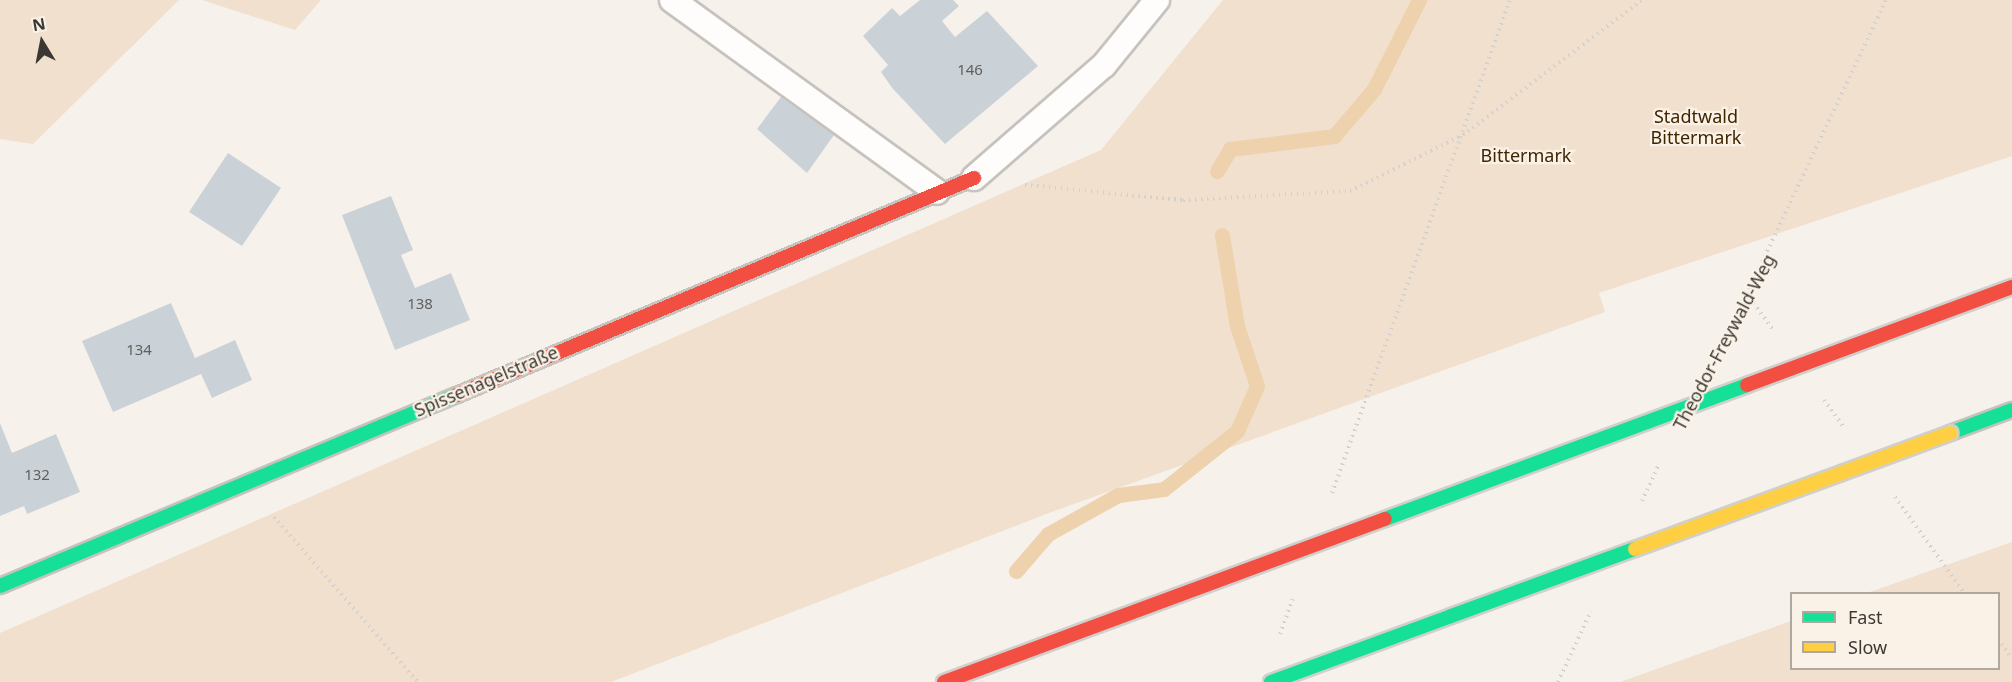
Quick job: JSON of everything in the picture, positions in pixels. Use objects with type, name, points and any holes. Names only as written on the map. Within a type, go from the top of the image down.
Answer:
[{"type":"main road","name":"Spissenagelstraße","points":[[0,586],[974,178]]},
{"type":"main road","points":[[944,682],[2012,286]]},
{"type":"main road","points":[[1271,682],[2012,410]]},
{"type":"lane","points":[[672,0],[937,192]]},
{"type":"lane","points":[[974,178],[1104,65],[1157,0]]},
{"type":"path","points":[[1328,503],[1510,0]]},
{"type":"path","points":[[974,178],[1105,196],[1183,200],[1350,190],[1463,135],[1642,0]]},
{"type":"path","name":"Theodor-Freywald-Weg","points":[[1715,361],[1749,298],[1886,0]]},
{"type":"path","points":[[1638,509],[1664,455]]},
{"type":"path","points":[[244,482],[418,682]]},
{"type":"path","points":[[1279,637],[1295,593]]},
{"type":"path","points":[[1558,682],[1593,606]]},
{"type":"path","points":[[2000,642],[2012,658]]},
{"type":"green space","points":[[0,0],[179,0],[33,144],[0,139]]},
{"type":"green space","points":[[202,0],[321,0],[295,30]]},
{"type":"green space","points":[[1223,0],[2012,0],[2012,156],[1599,293],[1605,312],[1049,513],[611,682],[0,682],[0,633],[1101,150]]},
{"type":"green space","points":[[2012,542],[2012,682],[1620,682],[1790,621],[1790,670],[2000,670],[2000,592],[1870,592]]},
{"type":"building","points":[[920,0],[953,0],[959,6],[942,21],[955,37],[987,11],[1038,66],[945,144],[893,89],[881,72],[888,65],[863,36],[892,8],[900,16]]},
{"type":"building","points":[[781,97],[834,135],[807,173],[757,129]]},
{"type":"building","points":[[228,153],[281,188],[242,246],[189,212]]},
{"type":"building","points":[[391,196],[413,250],[401,255],[415,288],[451,273],[470,320],[395,350],[342,215]]},
{"type":"building","points":[[171,303],[195,358],[235,340],[252,380],[212,398],[201,374],[113,412],[82,341]]},
{"type":"building","points":[[0,423],[12,453],[56,434],[80,492],[27,514],[24,506],[0,516]]},
{"type":"waterway","points":[[1217,171],[1230,149],[1334,136],[1374,89],[1419,0]]},
{"type":"waterway","points":[[1016,571],[1048,534],[1118,495],[1164,489],[1237,431],[1257,386],[1237,326],[1222,235]]},
{"type":"traffic: fast","points":[[1385,519],[1747,385]]},
{"type":"traffic: fast","points":[[0,586],[457,395]]},
{"type":"traffic: fast","points":[[1950,433],[2012,410]]},
{"type":"traffic: fast","points":[[1271,682],[1635,549]]},
{"type":"traffic: jam","points":[[457,395],[974,178]]},
{"type":"traffic: jam","points":[[1747,385],[2012,287]]},
{"type":"traffic: jam","points":[[944,682],[1385,519]]},
{"type":"traffic: slow","points":[[1635,549],[1950,433]]},
{"type":"park label","name":"Stadtwald Bittermark","points":[[1696,127]]},
{"type":"park label","name":"Bittermark","points":[[1526,155]]}]
